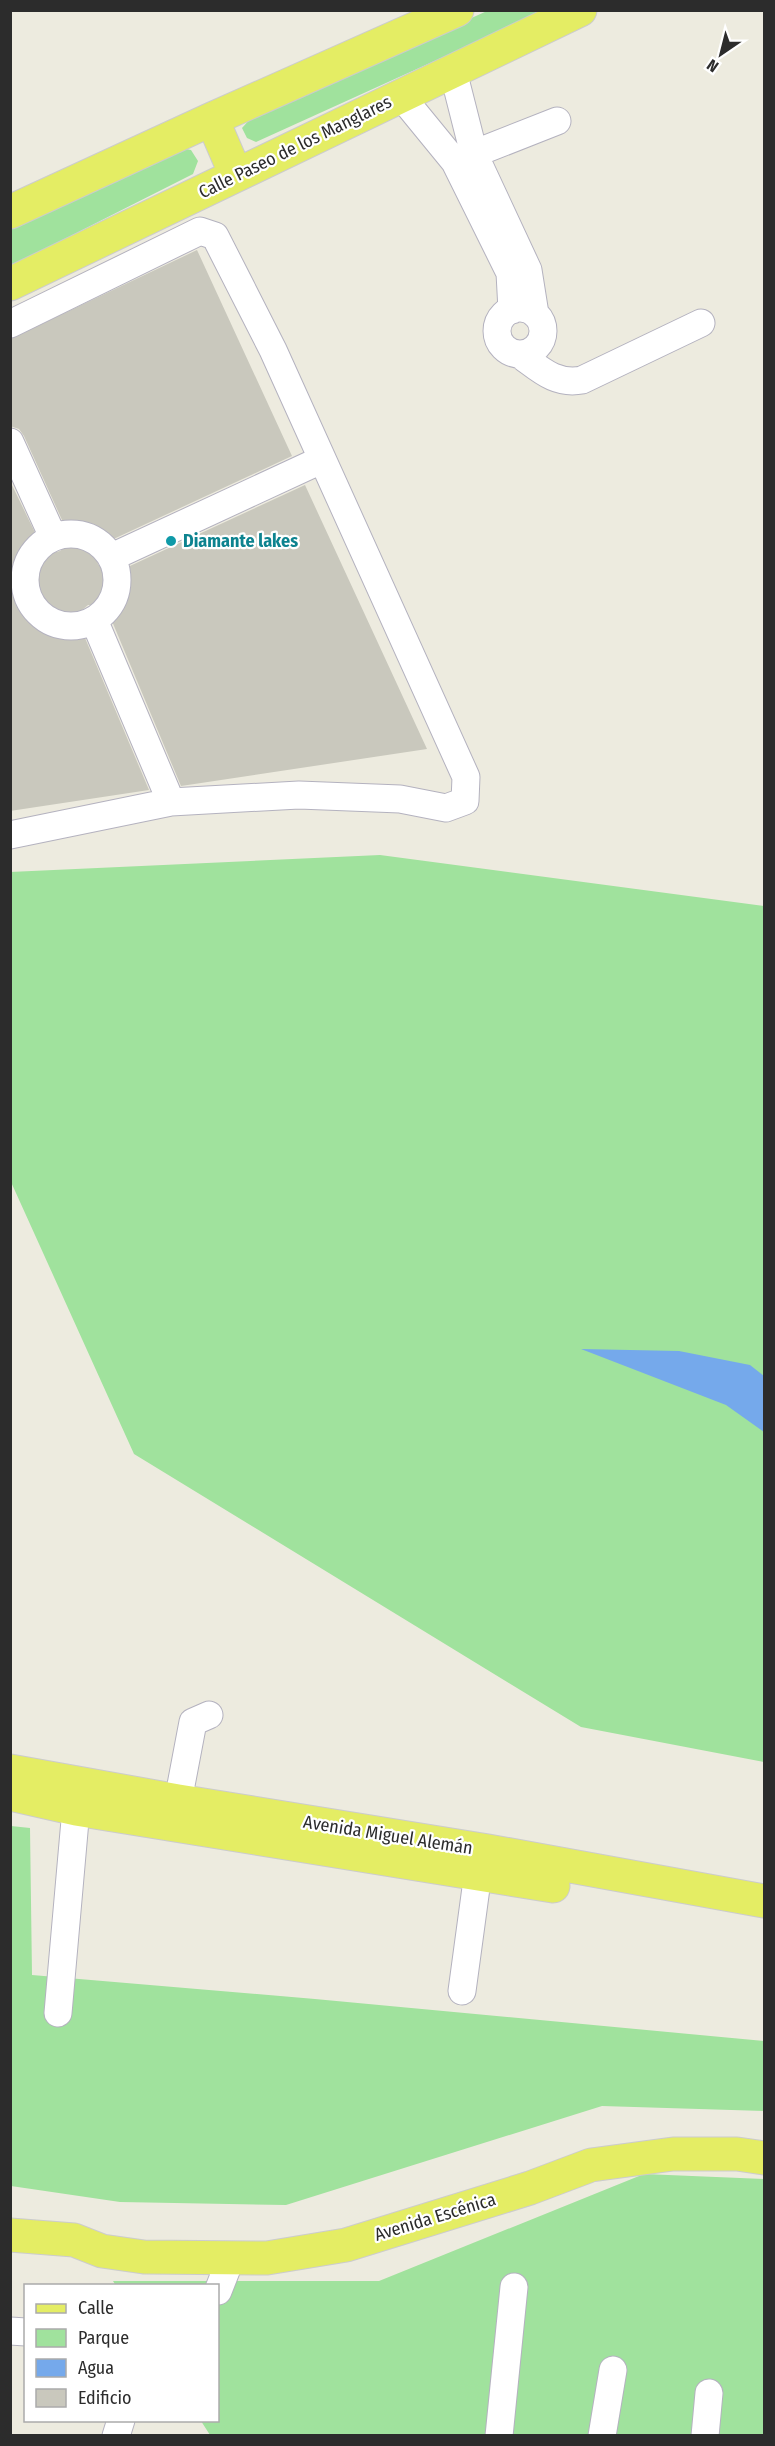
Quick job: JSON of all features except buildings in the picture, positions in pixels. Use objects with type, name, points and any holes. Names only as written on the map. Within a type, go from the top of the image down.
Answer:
[{"type":"main road","points":[[10,212],[457,10]]},
{"type":"main road","name":"Calle Paseo de los Manglares","points":[[10,284],[580,10]]},
{"type":"main road","points":[[212,119],[236,176]]},
{"type":"main road","name":"Avenida Miguel Alemán","points":[[10,1771],[178,1801],[489,1851],[765,1901]]},
{"type":"main road","name":"Avenida Miguel Alemán","points":[[10,1794],[76,1809],[478,1873],[765,1923]]},
{"type":"main road","name":"Avenida Escénica","points":[[102,2251],[144,2257],[267,2258],[346,2245],[530,2188],[591,2165],[673,2154],[737,2154],[765,2158]]},
{"type":"main road","points":[[10,2235],[74,2240],[102,2251]]},
{"type":"main road","points":[[10,2255],[77,2260],[102,2251]]},
{"type":"street","points":[[453,71],[464,158],[510,273],[523,312]]},
{"type":"street","points":[[401,96],[464,158]]},
{"type":"street","points":[[464,158],[557,121]]},
{"type":"street","points":[[10,324],[200,231],[209,232],[215,236],[268,340],[466,777],[465,801],[446,808],[400,799],[299,795],[171,802],[10,835]]},
{"type":"street","points":[[519,354],[534,349],[543,335],[540,320],[523,312],[500,320],[497,335],[505,349],[519,354],[552,378],[569,382],[582,380],[701,323]]},
{"type":"street","points":[[10,442],[53,537]]},
{"type":"street","points":[[112,558],[321,460]]},
{"type":"street","points":[[75,534],[86,537],[97,541],[112,558],[117,569],[116,593],[104,613],[94,621],[74,626],[54,623],[19,596],[27,566],[33,554],[53,537],[75,534]]},
{"type":"street","points":[[94,621],[171,802]]},
{"type":"street","points":[[178,1801],[193,1722],[209,1714]]},
{"type":"street","points":[[58,2013],[76,1809]]},
{"type":"street","points":[[462,1991],[478,1873]]},
{"type":"street","points":[[219,2288],[231,2258]]},
{"type":"street","points":[[500,2436],[514,2287]]},
{"type":"street","points":[[602,2436],[613,2370]]},
{"type":"street","points":[[705,2436],[709,2393]]},
{"type":"green space","points":[[487,11],[545,11],[256,142],[247,138],[242,128],[252,117]]},
{"type":"green space","points":[[181,148],[191,150],[198,161],[193,174],[11,266],[11,229]]},
{"type":"green space","points":[[380,855],[764,906],[764,1762],[581,1727],[134,1454],[11,1182],[10,872]]},
{"type":"green space","points":[[11,1826],[30,1828],[32,1975],[764,2041],[764,2111],[602,2106],[286,2205],[120,2202],[11,2186]]},
{"type":"green space","points":[[644,2174],[764,2179],[764,2435],[210,2435],[202,2422],[219,2422],[219,2284],[115,2284],[113,2281],[379,2281]]},
{"type":"water","points":[[581,1349],[679,1351],[750,1365],[764,1376],[764,1432],[726,1405]]},
{"type":"place","name":"Diamante lakes","points":[[171,541]]}]
